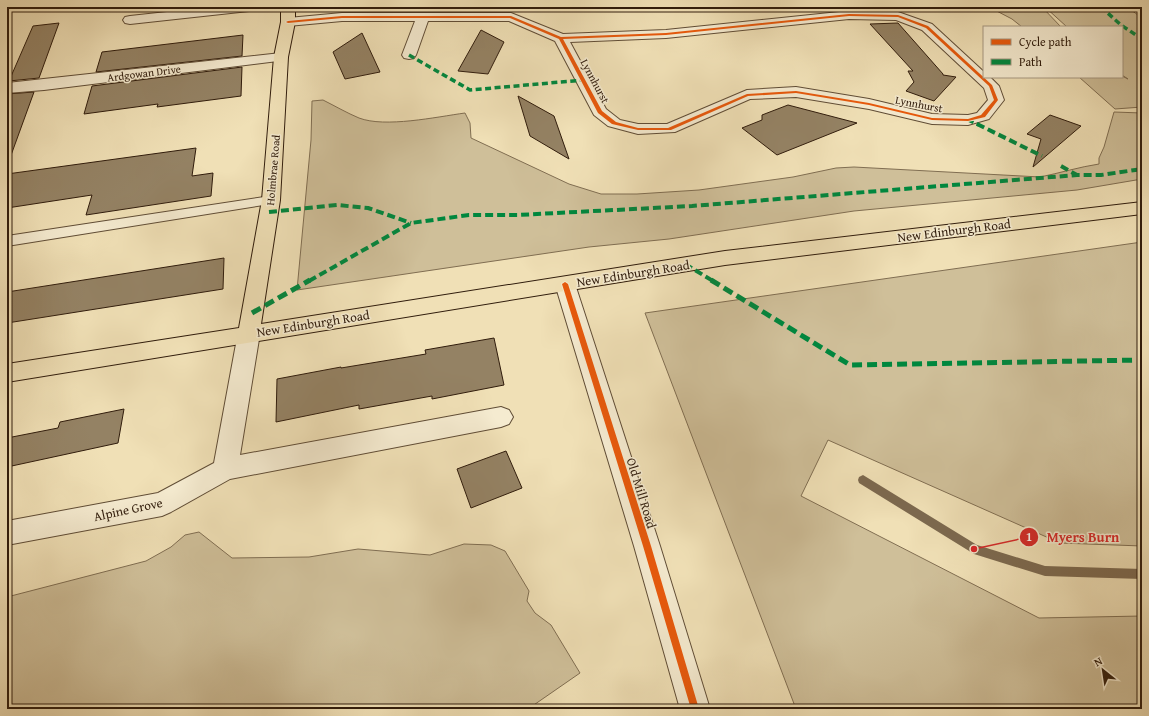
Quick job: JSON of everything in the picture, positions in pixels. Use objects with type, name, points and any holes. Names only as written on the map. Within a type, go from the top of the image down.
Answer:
[{"type":"main road","name":"Holmbrae Road","points":[[249,333],[271,200],[281,57],[288,15]]},
{"type":"main road","name":"New Edinburgh Road","points":[[7,372],[725,258],[1142,208]]},
{"type":"street","points":[[130,20],[249,7]]},
{"type":"street","name":"Lynnhurst","points":[[288,15],[423,17],[454,12],[511,18],[561,38],[666,34],[849,15],[898,16],[927,27],[983,78]]},
{"type":"street","points":[[409,55],[423,17]]},
{"type":"street","name":"Lynnhurst","points":[[561,38],[600,112],[614,122],[638,130],[669,129],[747,95],[796,92],[869,104],[932,119],[968,120],[982,116],[996,100],[992,86],[983,78]]},
{"type":"street","name":"Ardgowan Drive","points":[[7,88],[281,57]]},
{"type":"street","name":"Old Mill Road","points":[[565,284],[647,546],[695,709]]},
{"type":"street","points":[[225,469],[249,333]]},
{"type":"street","name":"Alpine Grove","points":[[7,533],[162,504],[225,469],[501,417]]},
{"type":"lane","points":[[7,241],[271,200]]},
{"type":"shaded area","points":[[989,7],[1042,7],[1060,26],[1021,26],[1012,19]]},
{"type":"shaded area","points":[[1045,7],[1127,7],[1142,18],[1142,107],[1115,109],[1080,78],[1123,78],[1123,76],[1128,79],[1123,76],[1123,26],[1066,26]]},
{"type":"shaded area","points":[[323,100],[359,118],[370,121],[411,121],[465,113],[470,123],[471,138],[569,184],[601,194],[637,194],[699,190],[793,177],[836,168],[854,167],[1040,177],[1099,164],[1099,158],[1104,147],[1114,112],[1142,113],[1142,179],[1077,190],[854,211],[669,239],[589,247],[297,290],[311,140],[312,101]]},
{"type":"shaded area","points":[[1142,242],[1142,546],[1060,543],[828,440],[801,496],[1039,618],[1142,616],[1142,709],[796,709],[645,313]]},
{"type":"shaded area","points":[[199,532],[232,558],[309,557],[358,549],[430,555],[464,544],[491,545],[505,551],[529,591],[527,601],[535,613],[551,625],[580,673],[528,709],[7,709],[7,597],[146,561],[171,547],[185,535]]},
{"type":"building","points":[[59,23],[39,78],[9,81],[33,26]]},
{"type":"building","points":[[898,23],[943,75],[956,77],[934,101],[906,91],[914,82],[908,71],[913,71],[870,24]]},
{"type":"building","points":[[481,30],[504,42],[488,74],[458,71]]},
{"type":"building","points":[[362,33],[380,72],[345,79],[333,52]]},
{"type":"building","points":[[243,35],[242,56],[96,72],[102,52]]},
{"type":"building","points":[[242,67],[241,96],[157,107],[158,104],[84,114],[92,86]]},
{"type":"building","points":[[34,92],[10,158],[7,158],[7,94]]},
{"type":"building","points":[[518,96],[554,116],[569,159],[530,136]]},
{"type":"building","points":[[788,105],[857,123],[777,155],[742,128],[762,120],[762,115]]},
{"type":"building","points":[[1050,115],[1081,126],[1033,167],[1041,139],[1027,134]]},
{"type":"building","points":[[196,148],[192,176],[213,173],[211,196],[86,215],[92,195],[7,208],[7,174]]},
{"type":"building","points":[[224,258],[223,289],[7,323],[7,292]]},
{"type":"building","points":[[494,338],[504,385],[432,399],[432,396],[359,409],[359,405],[276,422],[277,379],[341,367],[426,354],[425,350]]},
{"type":"building","points":[[124,409],[118,443],[7,467],[7,438],[58,428],[60,422]]},
{"type":"building","points":[[506,451],[522,488],[471,508],[457,469]]},
{"type":"waterway","points":[[863,480],[974,549],[1045,571],[1142,574]]},
{"type":"marked path","points":[[1101,7],[1122,26]]},
{"type":"marked path","points":[[1123,26],[1142,39]]},
{"type":"marked path","points":[[409,55],[470,90],[584,80]]},
{"type":"marked path","points":[[968,120],[1042,156]]},
{"type":"marked path","points":[[1061,166],[1077,175]]},
{"type":"marked path","points":[[252,313],[411,223],[469,215],[518,215],[692,206],[1077,175],[1101,175],[1142,169]]},
{"type":"marked path","points":[[269,212],[337,205],[368,208],[411,223]]},
{"type":"marked path","points":[[685,264],[850,365],[1142,360]]},
{"type":"cycle path","points":[[288,22],[342,17],[511,17],[561,38],[666,34],[849,15],[898,16],[927,27],[991,86],[996,100],[983,116],[968,120],[932,119],[869,104],[796,92],[747,95],[669,129],[638,129],[614,123],[600,112],[561,38]]},
{"type":"cycle path","points":[[565,284],[647,546],[695,709]]},
{"type":"place","name":"Myers Burn","points":[[974,549]]}]
